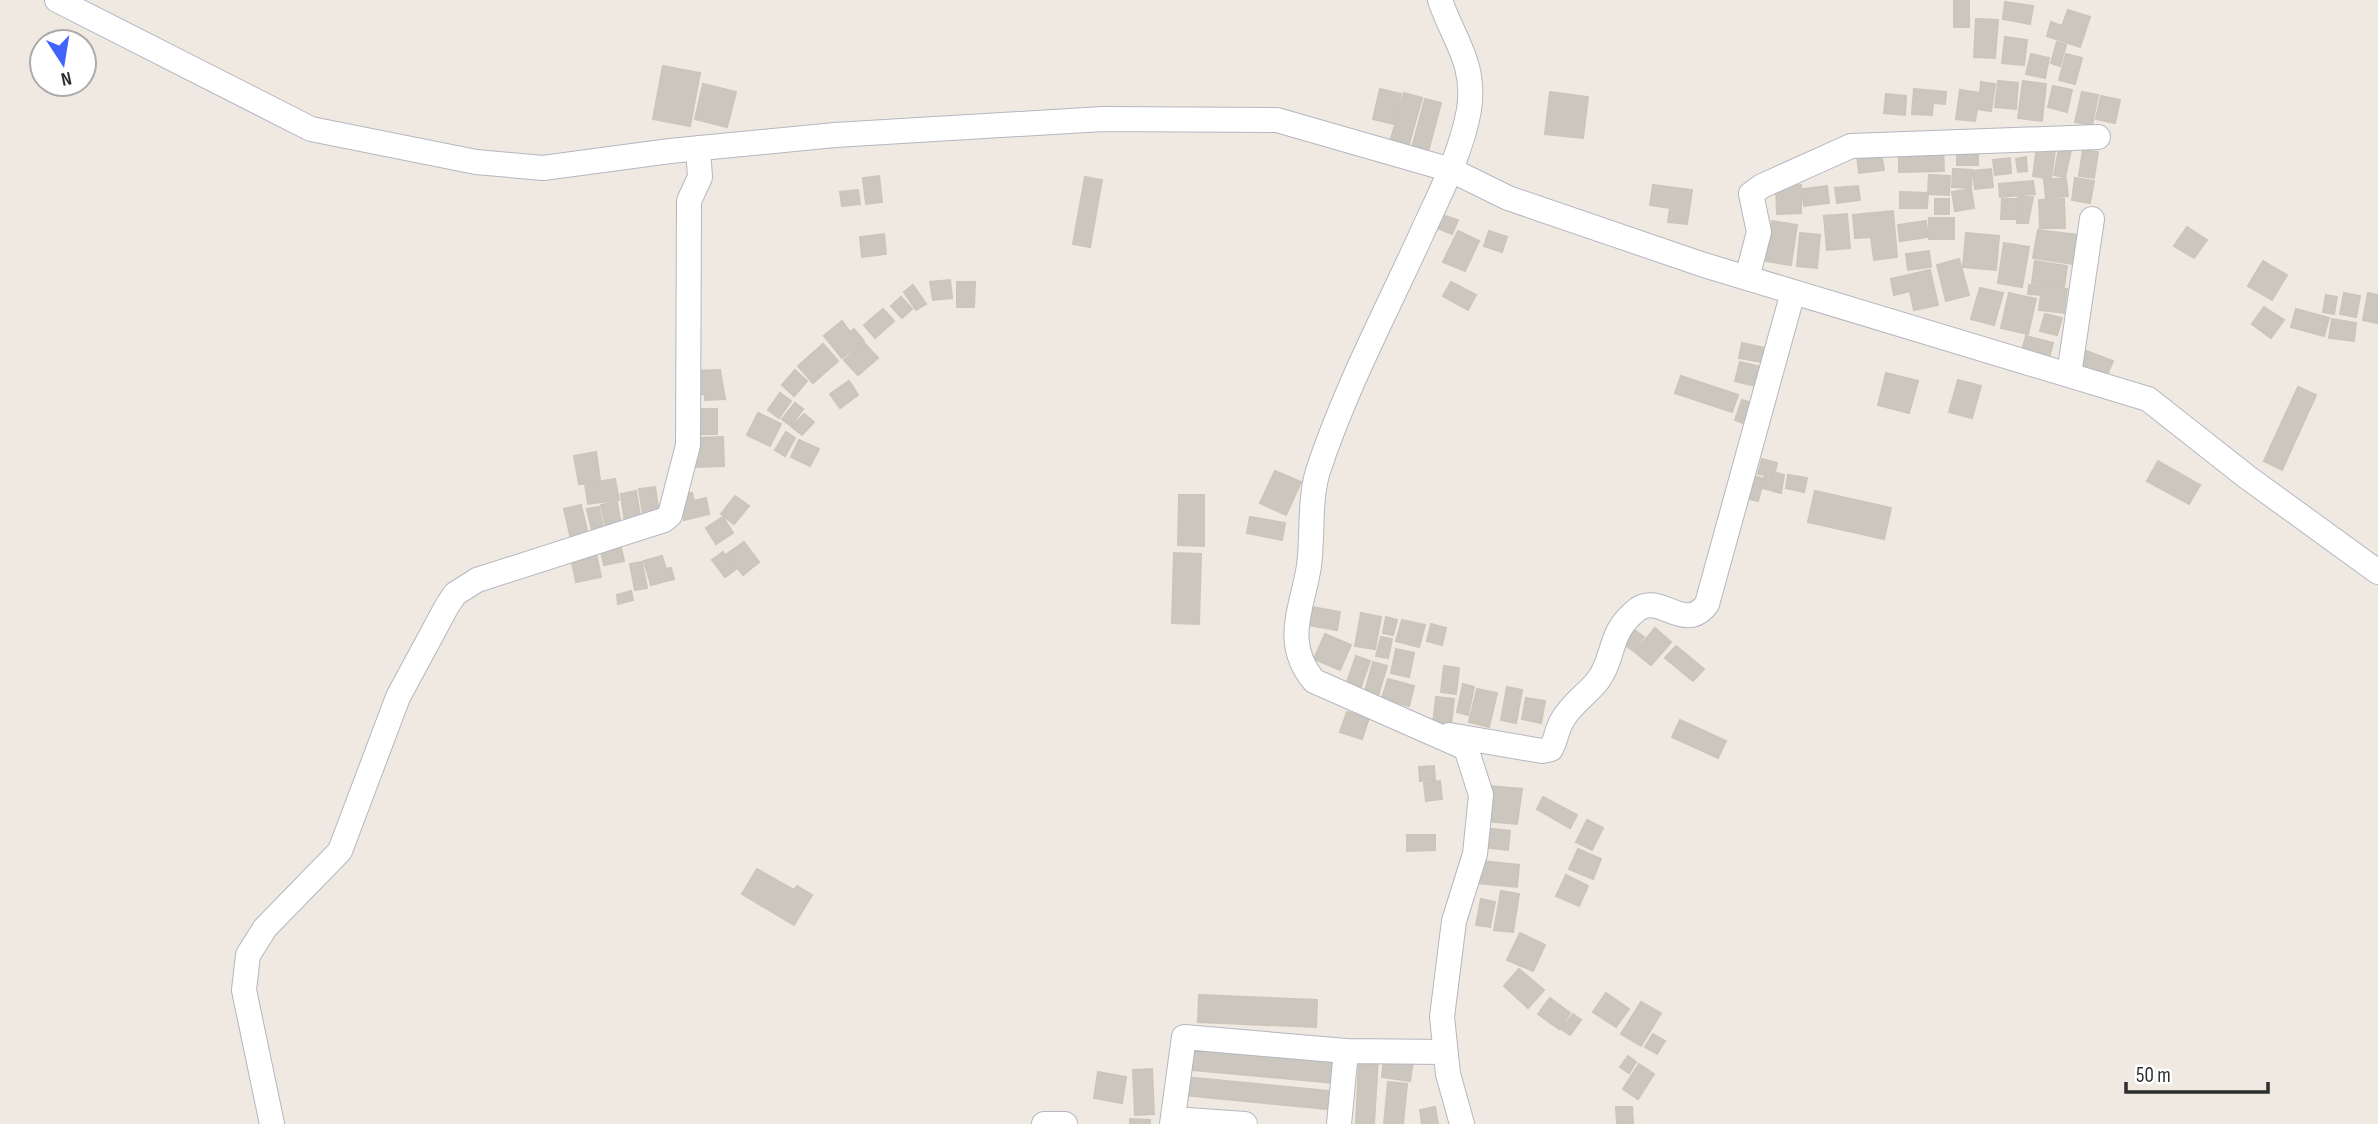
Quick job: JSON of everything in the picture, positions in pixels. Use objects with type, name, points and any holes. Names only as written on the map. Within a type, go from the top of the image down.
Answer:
[{"type":"street","points":[[57,0],[311,128],[476,162],[543,168],[699,161],[835,135],[1103,119],[1277,120],[1451,170],[1508,198],[1746,278],[2148,398],[2247,477],[2378,572]]},
{"type":"street","points":[[1440,0],[1463,48],[1470,80],[1469,109],[1458,154],[1349,391],[1317,474],[1309,565],[1294,637],[1306,670],[1314,681],[1466,748],[1481,795],[1475,853],[1452,934],[1442,1017],[1445,1052],[1462,1124]]},
{"type":"street","points":[[1746,278],[1759,232],[1751,194],[1762,186],[1837,151],[1873,143],[1983,144],[2098,138]]},
{"type":"street","points":[[271,1124],[244,990],[248,955],[265,929],[340,851],[398,696],[447,606],[455,594],[477,580],[664,520],[670,515],[688,445],[690,201],[699,161]]},
{"type":"street","points":[[2069,375],[2092,219]]},
{"type":"street","points":[[1431,732],[1542,751],[1551,749],[1563,718],[1599,680],[1615,634],[1637,610],[1651,605],[1684,616],[1702,610],[1707,604],[1793,292]]},
{"type":"street","points":[[1245,1124],[1173,1122],[1180,1051],[1184,1037],[1346,1051],[1445,1052]]},
{"type":"street","points":[[1339,1124],[1346,1051]]},
{"type":"street","points":[[1044,1124],[1065,1124]]},
{"type":"building","points":[[1954,0],[1969,0],[1969,27],[1954,27]]},
{"type":"building","points":[[2005,2],[2033,6],[2030,24],[2003,19]]},
{"type":"building","points":[[2068,10],[2090,17],[2080,47],[2047,36],[2051,22],[2062,26]]},
{"type":"building","points":[[1976,19],[1998,20],[1995,58],[1974,57]]},
{"type":"building","points":[[2005,37],[2027,40],[2024,65],[2002,63]]},
{"type":"building","points":[[2057,42],[2066,45],[2060,66],[2051,63]]},
{"type":"building","points":[[2031,54],[2049,58],[2045,78],[2026,74]]},
{"type":"building","points":[[2066,54],[2082,58],[2075,84],[2059,80]]},
{"type":"building","points":[[663,66],[700,73],[690,126],[653,119]]},
{"type":"building","points":[[1998,81],[2018,83],[2016,109],[1995,107]]},
{"type":"building","points":[[2023,81],[2046,84],[2042,121],[2018,118]]},
{"type":"building","points":[[1981,82],[1995,84],[1991,111],[1977,109],[1975,121],[1956,119],[1960,90],[1980,93]]},
{"type":"building","points":[[703,84],[736,92],[727,127],[695,119]]},
{"type":"building","points":[[2053,86],[2072,90],[2067,112],[2048,107]]},
{"type":"building","points":[[1380,89],[1401,94],[1394,124],[1373,119]]},
{"type":"building","points":[[1914,89],[1946,92],[1945,104],[1933,103],[1932,115],[1912,114]]},
{"type":"building","points":[[1550,92],[1588,97],[1583,138],[1545,134]]},
{"type":"building","points":[[2082,92],[2098,95],[2092,125],[2075,122]]},
{"type":"building","points":[[1404,93],[1422,98],[1409,144],[1391,139]]},
{"type":"building","points":[[1886,94],[1906,96],[1905,115],[1884,113]]},
{"type":"building","points":[[2101,96],[2120,100],[2115,123],[2096,119]]},
{"type":"building","points":[[1425,99],[1441,103],[1428,152],[1412,148]]},
{"type":"building","points":[[2060,143],[2072,146],[2065,177],[2054,175]]},
{"type":"building","points":[[1899,146],[1943,146],[1944,171],[1899,172]]},
{"type":"building","points":[[2037,147],[2055,150],[2051,179],[2033,176]]},
{"type":"building","points":[[2083,150],[2098,152],[2094,178],[2079,176]]},
{"type":"building","points":[[1957,151],[1978,151],[1978,165],[1957,165]]},
{"type":"building","points":[[1881,153],[1884,170],[1859,173],[1857,156]]},
{"type":"building","points":[[2026,157],[2027,171],[2018,172],[2016,159]]},
{"type":"building","points":[[2010,158],[2011,173],[1995,175],[1993,160]]},
{"type":"building","points":[[1953,169],[1972,170],[1971,188],[1952,187]]},
{"type":"building","points":[[1991,169],[1993,187],[1975,189],[1973,171]]},
{"type":"building","points":[[1929,175],[1950,176],[1949,195],[1928,194]]},
{"type":"building","points":[[879,176],[882,202],[866,204],[863,178]]},
{"type":"building","points":[[1085,177],[1102,180],[1090,247],[1073,244]]},
{"type":"building","points":[[2066,178],[2068,196],[2046,198],[2044,180]]},
{"type":"building","points":[[2075,178],[2094,181],[2090,203],[2072,200]]},
{"type":"building","points":[[2033,181],[2035,194],[2000,197],[1999,184]]},
{"type":"building","points":[[1653,185],[1692,190],[1687,224],[1668,222],[1670,208],[1650,205]]},
{"type":"building","points":[[1801,185],[1801,213],[1777,214],[1776,186]]},
{"type":"building","points":[[1827,186],[1829,203],[1804,206],[1802,189]]},
{"type":"building","points":[[1858,186],[1860,200],[1837,203],[1835,188]]},
{"type":"building","points":[[1971,189],[1974,208],[1955,211],[1952,192]]},
{"type":"building","points":[[858,190],[860,204],[842,206],[840,192]]},
{"type":"building","points":[[1900,192],[1928,193],[1927,208],[1900,208]]},
{"type":"building","points":[[2018,197],[2033,197],[2028,223],[2017,223]]},
{"type":"building","points":[[1935,199],[1949,199],[1949,214],[1935,214]]},
{"type":"building","points":[[2002,199],[2017,199],[2016,219],[2001,219]]},
{"type":"building","points":[[2064,199],[2065,228],[2040,228],[2039,200]]},
{"type":"building","points":[[1893,211],[1897,257],[1874,260],[1871,237],[1855,238],[1853,215]]},
{"type":"building","points":[[1847,214],[1850,248],[1827,250],[1824,216]]},
{"type":"building","points":[[1442,215],[1458,220],[1452,234],[1437,228]]},
{"type":"building","points":[[1929,218],[1954,218],[1954,239],[1929,239]]},
{"type":"building","points":[[1772,221],[1797,225],[1791,265],[1766,261]]},
{"type":"building","points":[[1926,221],[1928,237],[1900,241],[1898,225]]},
{"type":"building","points":[[2187,227],[2207,240],[2194,258],[2174,246]]},
{"type":"building","points":[[2038,230],[2079,235],[2074,264],[2033,258]]},
{"type":"building","points":[[1458,231],[1479,241],[1465,271],[1443,262]]},
{"type":"building","points":[[1489,231],[1507,237],[1502,252],[1484,246]]},
{"type":"building","points":[[1800,233],[1820,235],[1817,268],[1797,266]]},
{"type":"building","points":[[1966,233],[1999,236],[1996,270],[1963,267]]},
{"type":"building","points":[[884,234],[886,254],[862,257],[860,237]]},
{"type":"building","points":[[2004,243],[2029,247],[2022,287],[1998,283]]},
{"type":"building","points":[[1929,251],[1931,267],[1908,270],[1906,254]]},
{"type":"building","points":[[1959,259],[1969,295],[1946,301],[1937,265]]},
{"type":"building","points":[[2035,261],[2067,266],[2064,287],[2032,283]]},
{"type":"building","points":[[2263,261],[2287,275],[2272,300],[2248,286]]},
{"type":"building","points":[[1930,270],[1938,305],[1914,310],[1910,291],[1894,295],[1891,279]]},
{"type":"building","points":[[950,280],[952,298],[933,300],[930,282]]},
{"type":"building","points":[[957,282],[975,282],[974,307],[957,307]]},
{"type":"building","points":[[1451,282],[1476,295],[1468,310],[1443,296]]},
{"type":"building","points":[[913,285],[926,304],[916,310],[904,292]]},
{"type":"building","points":[[2029,285],[2067,289],[2064,313],[2039,310],[2041,295],[2028,294]]},
{"type":"building","points":[[1980,288],[2003,293],[1994,325],[1971,319]]},
{"type":"building","points":[[2009,293],[2036,299],[2028,334],[2001,328]]},
{"type":"building","points":[[2344,293],[2360,296],[2356,317],[2340,314]]},
{"type":"building","points":[[2368,293],[2378,295],[2377,323],[2363,320]]},
{"type":"building","points":[[2326,295],[2337,297],[2334,314],[2323,312]]},
{"type":"building","points":[[901,297],[912,309],[902,318],[891,306]]},
{"type":"building","points":[[2264,307],[2284,320],[2271,338],[2252,324]]},
{"type":"building","points":[[883,309],[894,321],[875,338],[864,325]]},
{"type":"building","points":[[2296,309],[2329,318],[2324,336],[2291,327]]},
{"type":"building","points":[[2045,314],[2062,318],[2057,335],[2040,331]]},
{"type":"building","points":[[2332,319],[2356,323],[2354,341],[2329,338]]},
{"type":"building","points":[[842,321],[850,332],[854,329],[864,341],[842,358],[824,336]]},
{"type":"building","points":[[2026,336],[2053,343],[2047,365],[2020,358]]},
{"type":"building","points":[[864,343],[878,358],[858,375],[844,360]]},
{"type":"building","points":[[1742,343],[1765,348],[1762,362],[1739,358]]},
{"type":"building","points":[[823,344],[838,361],[813,383],[798,366]]},
{"type":"building","points":[[2081,349],[2113,361],[2106,377],[2075,365]]},
{"type":"building","points":[[1740,362],[1765,368],[1760,387],[1735,381]]},
{"type":"building","points":[[720,370],[725,399],[705,400],[705,394],[693,395],[692,371]]},
{"type":"building","points":[[795,370],[807,381],[794,396],[782,385]]},
{"type":"building","points":[[1886,373],[1918,381],[1909,413],[1878,405]]},
{"type":"building","points":[[1681,376],[1738,395],[1732,412],[1675,393]]},
{"type":"building","points":[[1958,380],[1981,386],[1972,418],[1949,412]]},
{"type":"building","points":[[849,381],[858,395],[840,408],[830,394]]},
{"type":"building","points":[[2298,387],[2316,395],[2282,470],[2264,461]]},
{"type":"building","points":[[780,393],[791,401],[779,418],[768,410]]},
{"type":"building","points":[[1742,400],[1755,404],[1748,425],[1735,420]]},
{"type":"building","points":[[795,403],[803,409],[791,426],[782,419]]},
{"type":"building","points":[[695,409],[717,409],[717,434],[694,434]]},
{"type":"building","points":[[758,413],[781,424],[770,446],[747,435]]},
{"type":"building","points":[[804,414],[814,422],[802,435],[792,427]]},
{"type":"building","points":[[786,432],[795,438],[785,456],[775,450]]},
{"type":"building","points":[[723,437],[724,466],[695,467],[694,438]]},
{"type":"building","points":[[799,440],[819,449],[810,466],[791,457]]},
{"type":"building","points":[[596,452],[600,480],[579,484],[574,456]]},
{"type":"building","points":[[1762,459],[1777,463],[1771,490],[1762,488],[1765,475],[1758,474]]},
{"type":"building","points":[[2158,461],[2200,485],[2189,504],[2147,481]]},
{"type":"building","points":[[1275,471],[1301,482],[1286,515],[1260,503]]},
{"type":"building","points":[[1777,473],[1784,475],[1781,493],[1773,491]]},
{"type":"building","points":[[1747,474],[1764,479],[1758,501],[1741,497]]},
{"type":"building","points":[[1788,475],[1807,478],[1804,492],[1786,488]]},
{"type":"building","points":[[615,479],[619,500],[588,504],[585,484]]},
{"type":"building","points":[[655,487],[660,520],[644,522],[639,489]]},
{"type":"building","points":[[636,491],[641,522],[625,524],[621,494]]},
{"type":"building","points":[[1815,491],[1891,508],[1884,539],[1808,522]]},
{"type":"building","points":[[692,493],[694,501],[706,498],[709,514],[684,520],[679,496]]},
{"type":"building","points":[[1179,495],[1204,495],[1204,546],[1178,545]]},
{"type":"building","points":[[735,496],[749,506],[734,524],[721,514]]},
{"type":"building","points":[[617,502],[621,525],[606,528],[601,505]]},
{"type":"building","points":[[581,505],[588,535],[571,539],[564,509]]},
{"type":"building","points":[[599,507],[604,532],[593,535],[587,509]]},
{"type":"building","points":[[723,517],[733,533],[716,544],[706,528]]},
{"type":"building","points":[[1250,517],[1285,523],[1282,540],[1247,533]]},
{"type":"building","points":[[619,539],[624,561],[604,565],[599,543]]},
{"type":"building","points":[[744,542],[759,562],[743,575],[727,554]]},
{"type":"building","points":[[723,552],[736,569],[725,577],[712,560]]},
{"type":"building","points":[[596,553],[601,577],[576,582],[571,558]]},
{"type":"building","points":[[1174,553],[1201,554],[1199,624],[1172,623]]},
{"type":"building","points":[[662,556],[666,569],[671,568],[674,579],[651,585],[644,561]]},
{"type":"building","points":[[642,562],[647,588],[635,590],[630,564]]},
{"type":"building","points":[[631,591],[633,600],[618,604],[617,595]]},
{"type":"building","points":[[1312,607],[1340,612],[1337,630],[1308,625]]},
{"type":"building","points":[[1361,613],[1381,617],[1375,649],[1355,646]]},
{"type":"building","points":[[1386,617],[1397,620],[1393,635],[1383,633]]},
{"type":"building","points":[[1402,620],[1425,625],[1419,647],[1396,641]]},
{"type":"building","points":[[1431,624],[1446,628],[1442,645],[1427,641]]},
{"type":"building","points":[[1630,627],[1644,637],[1634,651],[1620,642]]},
{"type":"building","points":[[1655,628],[1671,642],[1651,665],[1635,652]]},
{"type":"building","points":[[1325,634],[1351,645],[1340,670],[1314,659]]},
{"type":"building","points":[[1381,637],[1392,639],[1388,658],[1376,656]]},
{"type":"building","points":[[1676,646],[1704,669],[1693,681],[1665,658]]},
{"type":"building","points":[[1396,649],[1414,653],[1409,677],[1391,673]]},
{"type":"building","points":[[1356,656],[1370,661],[1360,689],[1346,685]]},
{"type":"building","points":[[1373,662],[1387,666],[1377,699],[1364,695]]},
{"type":"building","points":[[1444,666],[1459,668],[1456,694],[1441,692]]},
{"type":"building","points":[[1388,679],[1414,686],[1409,706],[1382,698]]},
{"type":"building","points":[[1463,684],[1474,687],[1468,715],[1457,712]]},
{"type":"building","points":[[1507,687],[1522,690],[1516,723],[1501,720]]},
{"type":"building","points":[[1477,689],[1497,693],[1489,727],[1469,722]]},
{"type":"building","points":[[1436,697],[1454,699],[1451,726],[1433,724]]},
{"type":"building","points":[[1526,698],[1545,701],[1541,723],[1522,719]]},
{"type":"building","points":[[1347,712],[1369,718],[1362,739],[1340,732]]},
{"type":"building","points":[[1680,720],[1726,741],[1718,758],[1672,737]]},
{"type":"building","points":[[1434,766],[1435,780],[1420,781],[1419,767]]},
{"type":"building","points":[[1440,781],[1442,799],[1426,801],[1424,783]]},
{"type":"building","points":[[1490,786],[1522,789],[1517,824],[1486,821]]},
{"type":"building","points":[[1543,797],[1577,815],[1570,828],[1537,809]]},
{"type":"building","points":[[1587,820],[1603,828],[1592,850],[1576,842]]},
{"type":"building","points":[[1484,828],[1510,831],[1508,850],[1482,847]]},
{"type":"building","points":[[1407,835],[1435,835],[1435,850],[1407,851]]},
{"type":"building","points":[[1578,849],[1601,859],[1593,879],[1569,869]]},
{"type":"building","points":[[1481,861],[1519,865],[1517,887],[1478,883]]},
{"type":"building","points":[[757,869],[794,890],[797,886],[812,895],[794,925],[742,894]]},
{"type":"building","points":[[1566,875],[1588,886],[1579,906],[1556,896]]},
{"type":"building","points":[[1501,891],[1519,894],[1513,932],[1494,930]]},
{"type":"building","points":[[1481,899],[1495,902],[1490,927],[1476,925]]},
{"type":"building","points":[[1520,933],[1545,945],[1533,971],[1507,960]]},
{"type":"building","points":[[1519,969],[1544,990],[1528,1008],[1504,986]]},
{"type":"building","points":[[1606,993],[1629,1009],[1616,1027],[1593,1012]]},
{"type":"building","points":[[1199,995],[1317,1000],[1316,1027],[1198,1022]]},
{"type":"building","points":[[1550,998],[1570,1013],[1559,1029],[1538,1014]]},
{"type":"building","points":[[1641,1002],[1661,1013],[1641,1046],[1621,1034]]},
{"type":"building","points":[[1573,1014],[1581,1020],[1570,1035],[1561,1029]]},
{"type":"building","points":[[1653,1034],[1665,1041],[1657,1054],[1645,1047]]},
{"type":"building","points":[[1184,1047],[1336,1061],[1334,1083],[1182,1069]]},
{"type":"building","points":[[1384,1056],[1413,1060],[1410,1081],[1382,1077]]},
{"type":"building","points":[[1628,1056],[1636,1062],[1629,1073],[1620,1067]]},
{"type":"building","points":[[1359,1058],[1378,1058],[1374,1124],[1356,1124]]},
{"type":"building","points":[[1639,1064],[1654,1074],[1638,1099],[1623,1089]]},
{"type":"building","points":[[1152,1069],[1154,1114],[1135,1115],[1133,1070]]},
{"type":"building","points":[[1098,1072],[1126,1077],[1122,1103],[1094,1098]]},
{"type":"building","points":[[1185,1077],[1338,1092],[1336,1110],[1184,1095]]},
{"type":"building","points":[[1388,1082],[1407,1084],[1403,1124],[1384,1124]]},
{"type":"building","points":[[1435,1107],[1438,1124],[1422,1124],[1420,1110]]},
{"type":"building","points":[[1616,1107],[1632,1107],[1633,1123],[1617,1123]]},
{"type":"building","points":[[1130,1119],[1150,1120],[1150,1124],[1130,1124]]}]
